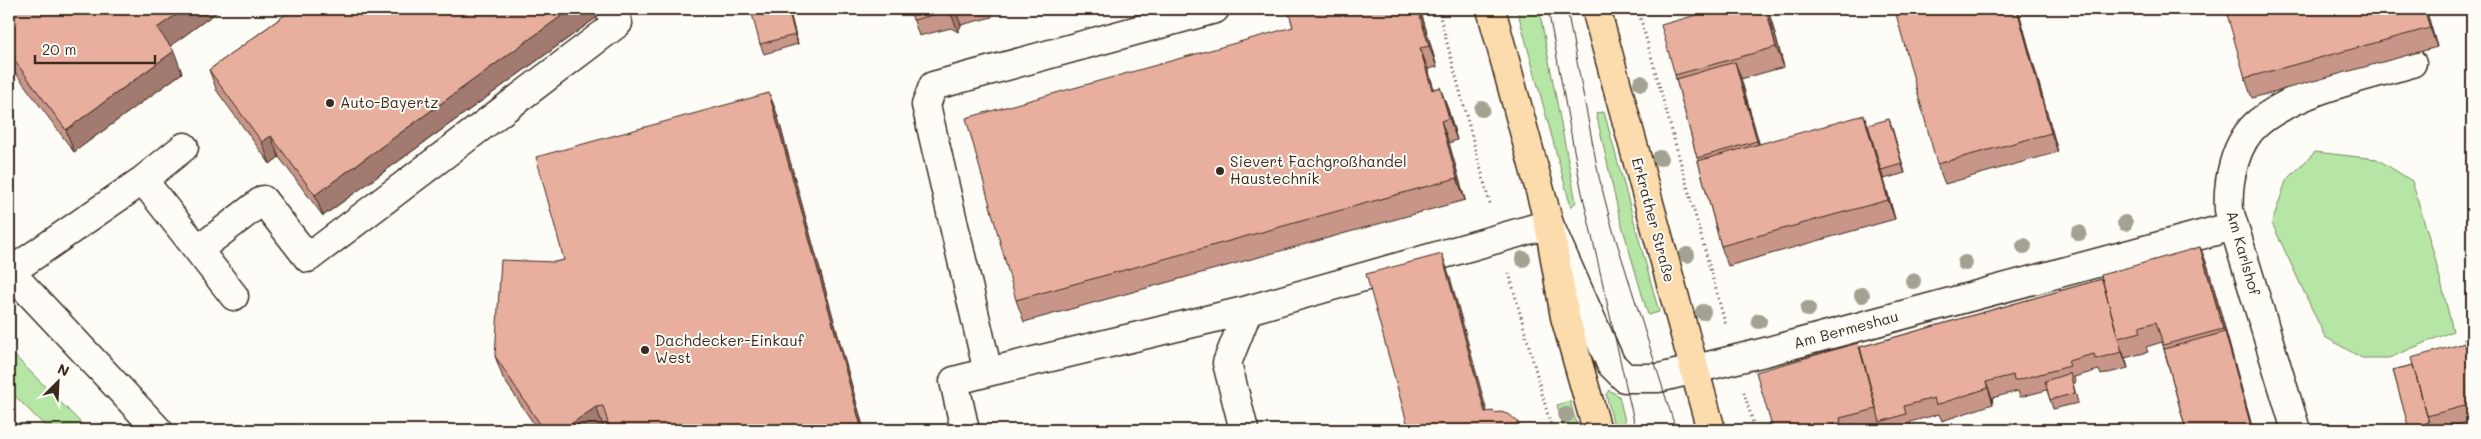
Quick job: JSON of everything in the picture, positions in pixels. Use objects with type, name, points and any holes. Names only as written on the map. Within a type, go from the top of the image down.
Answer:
[{"type":"main road","points":[[1491,9],[1549,224],[1565,317],[1597,430]]},
{"type":"main road","name":"Erkrather Straße","points":[[1596,9],[1693,370],[1711,430]]},
{"type":"street","points":[[198,250],[263,200],[308,258],[618,22],[608,9]]},
{"type":"street","points":[[988,372],[926,105],[933,86],[1215,9]]},
{"type":"street","name":"Am Karlshof","points":[[2296,430],[2234,226],[2228,191],[2234,163],[2247,137],[2258,123],[2283,107],[2319,90],[2412,63]]},
{"type":"street","points":[[158,430],[9,271],[143,180],[184,148]]},
{"type":"street","points":[[143,180],[234,296]]},
{"type":"street","points":[[965,430],[954,381],[1248,310],[1549,224]]},
{"type":"street","name":"Am Bermeshau","points":[[1549,224],[1611,364],[1625,378],[1659,378],[1693,370],[2234,226]]},
{"type":"street","points":[[1244,430],[1227,363],[1248,310]]},
{"type":"path","points":[[1638,9],[1727,332]]},
{"type":"path","points":[[1742,384],[1754,430]]},
{"type":"green space","points":[[1517,9],[1539,9],[1576,202],[1571,207]]},
{"type":"green space","points":[[1604,112],[1659,312],[1648,315],[1619,215],[1596,113]]},
{"type":"green space","points":[[2315,152],[2377,159],[2412,181],[2434,254],[2453,331],[2389,358],[2362,358],[2325,337],[2272,223],[2286,181]]},
{"type":"green space","points":[[9,350],[88,430],[49,430],[9,390]]},
{"type":"green space","points":[[1609,390],[1619,396],[1627,430],[1615,430],[1606,394]]},
{"type":"green space","points":[[1570,401],[1578,430],[1564,430],[1557,405]]},
{"type":"building","points":[[9,9],[184,9],[157,28],[174,51],[66,130],[9,53]]},
{"type":"building","points":[[293,9],[571,9],[315,195],[271,136],[262,142],[209,70]]},
{"type":"building","points":[[788,9],[795,35],[760,44],[751,10]]},
{"type":"building","points":[[910,9],[955,9],[952,16],[945,12],[913,20]]},
{"type":"building","name":"Sievert Fachgroßhandel Haustechnik","points":[[1288,9],[1418,9],[1429,46],[1420,48],[1432,90],[1440,87],[1449,118],[1441,121],[1457,178],[1016,300],[966,118],[1293,27]]},
{"type":"building","points":[[1698,9],[1766,9],[1776,47],[1675,75],[1661,25],[1700,14]]},
{"type":"building","points":[[1913,9],[2017,9],[2051,133],[1937,164],[1896,14]]},
{"type":"building","points":[[2248,9],[2424,9],[2430,28],[2245,78],[2227,14]]},
{"type":"building","points":[[1735,62],[1757,141],[1697,158],[1676,79]]},
{"type":"building","points":[[769,93],[862,430],[610,430],[603,406],[596,407],[562,430],[544,430],[495,356],[501,260],[555,262],[564,260],[536,157]]},
{"type":"building","points":[[1864,115],[1888,200],[1721,246],[1698,161]]},
{"type":"building","points":[[1889,119],[1902,164],[1881,170],[1868,125]]},
{"type":"building","points":[[2200,247],[2223,329],[2163,345],[2156,322],[2139,327],[2141,332],[2118,338],[2101,275]]},
{"type":"building","points":[[1442,254],[1485,412],[1493,411],[1494,413],[1501,412],[1510,415],[1523,430],[1409,430],[1366,274]]},
{"type":"building","points":[[2102,279],[2122,352],[2095,359],[2094,354],[2068,361],[2070,366],[2014,381],[2013,375],[1986,382],[1988,388],[1936,405],[1934,398],[1904,406],[1906,414],[1880,422],[1860,347]]},
{"type":"building","points":[[2225,332],[2252,430],[2186,430],[2164,349]]},
{"type":"building","points":[[2472,337],[2472,369],[2464,339]]},
{"type":"building","points":[[1858,343],[1876,409],[1840,418],[1841,422],[1826,427],[1824,430],[1773,430],[1756,372]]},
{"type":"building","points":[[2465,343],[2472,369],[2472,404],[2427,416],[2411,358]]},
{"type":"building","points":[[2413,365],[2429,422],[2409,429],[2393,370]]},
{"type":"building","points":[[2070,373],[2075,393],[2050,400],[2045,381]]},
{"type":"tram line","points":[[1548,9],[1581,188],[1636,430]]},
{"type":"tram line","points":[[1567,9],[1599,177],[1612,227],[1676,430]]},
{"type":"place","name":"Auto-Bayertz","points":[[330,103]]},
{"type":"place","name":"Sievert Fachgroßhandel Haustechnik","points":[[1220,171]]},
{"type":"place","name":"Dachdecker-Einkauf West","points":[[645,350]]}]
